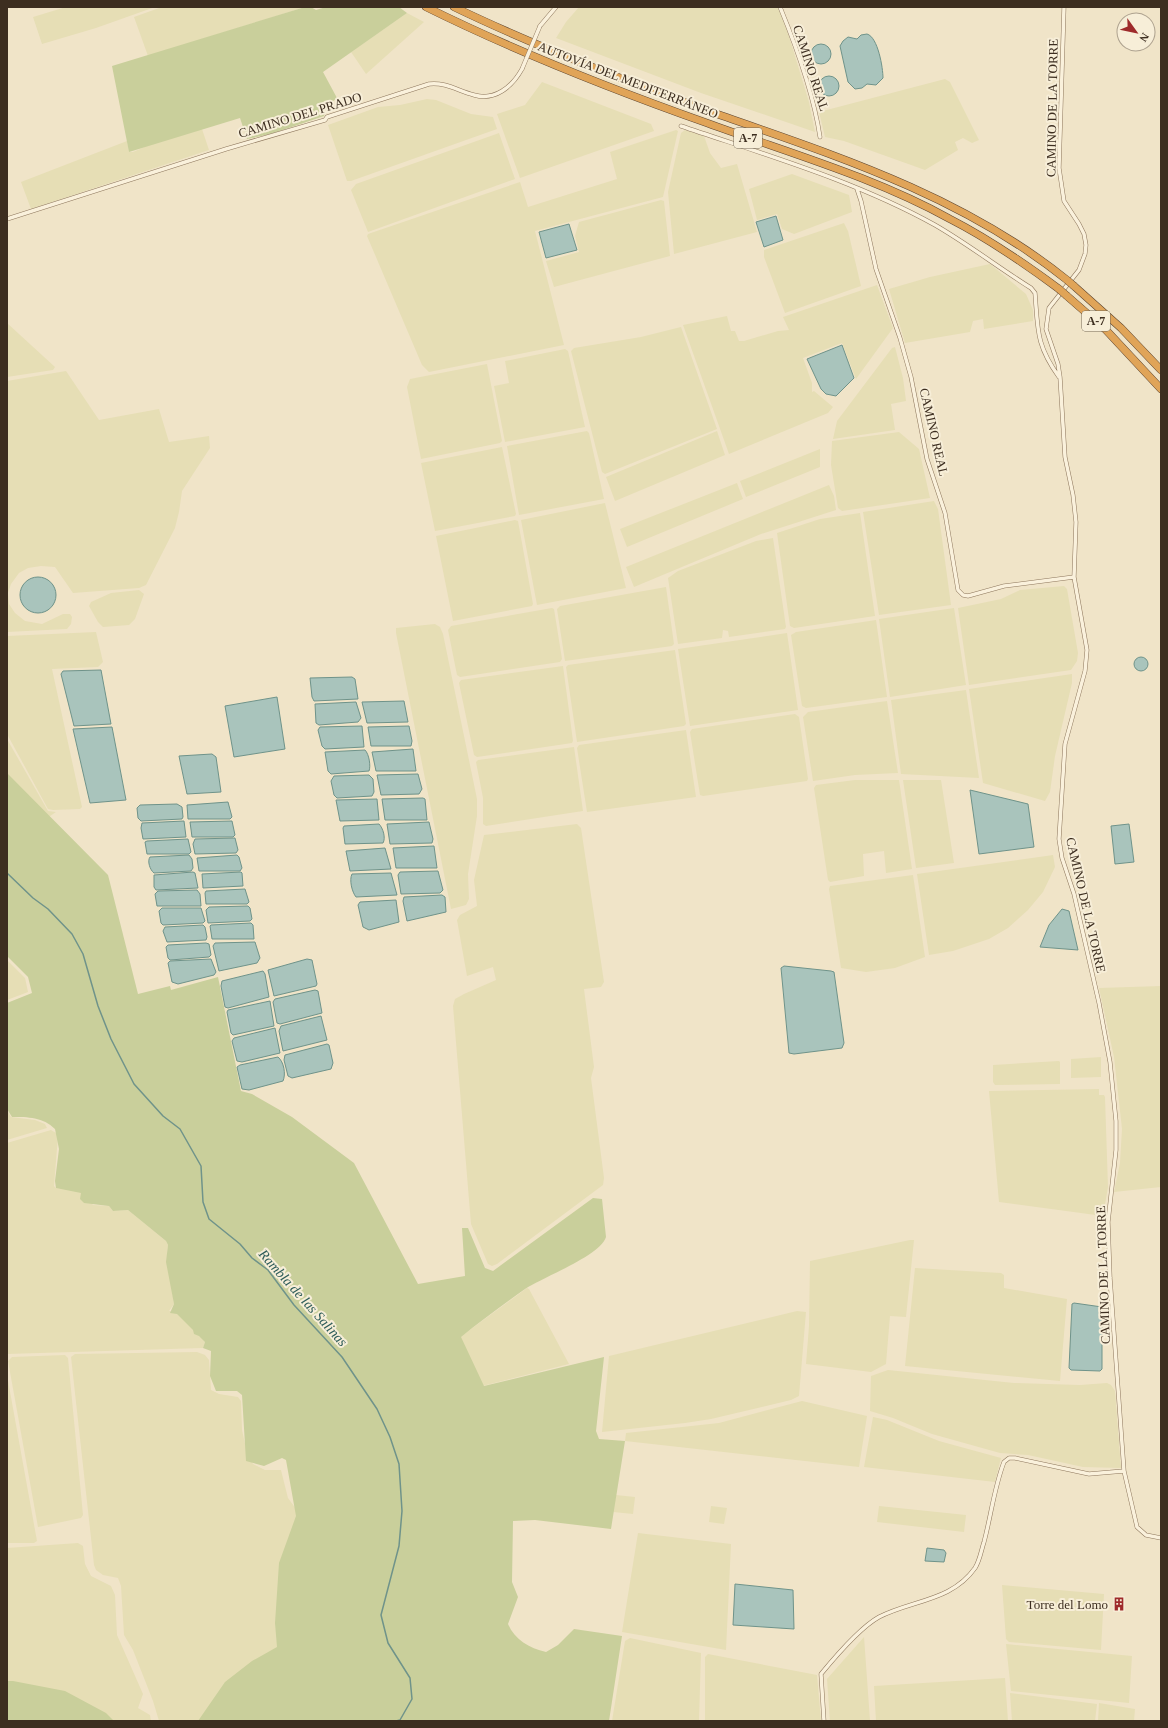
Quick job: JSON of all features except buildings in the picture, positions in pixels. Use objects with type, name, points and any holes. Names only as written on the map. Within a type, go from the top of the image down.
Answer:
[{"type":"highway","name":"AUTOVÍA DEL MEDITERRÁNEO","points":[[426,7],[486,36],[569,71],[707,123],[841,170],[896,192],[949,218],[992,242],[1067,296],[1123,347],[1161,389]]},
{"type":"highway","name":"AUTOVÍA DEL MEDITERRÁNEO","points":[[454,7],[553,52],[621,79],[844,159],[897,180],[952,206],[983,223],[1034,256],[1067,280],[1121,328],[1161,370]]},
{"type":"street","name":"CAMINO DEL PRADO","points":[[7,219],[226,149],[325,120],[327,117],[429,84],[446,84],[474,96],[493,95],[510,87],[516,80],[540,26],[556,7]]},
{"type":"street","name":"CAMINO REAL","points":[[780,7],[791,33],[817,120],[820,137]]},
{"type":"street","name":"CAMINO DE LA TORRE","points":[[1064,7],[1059,168],[1064,201],[1079,224],[1084,234],[1086,245],[1085,254],[1079,270],[1049,308],[1047,319],[1048,339],[1058,364],[1060,378],[1065,457],[1073,494],[1076,522],[1074,577],[1086,650],[1085,671],[1065,744],[1058,839],[1062,858],[1074,894],[1099,1003],[1110,1062],[1116,1121],[1116,1150],[1108,1222],[1110,1278],[1124,1471],[1137,1526],[1146,1535],[1161,1538]]},
{"type":"street","points":[[681,126],[781,160],[857,189],[934,225],[992,261],[1031,288],[1035,293],[1039,339],[1044,353],[1060,378]]},
{"type":"street","name":"CAMINO REAL","points":[[857,189],[876,269],[900,338],[911,377],[927,459],[945,513],[958,590],[963,595],[968,596],[1004,586],[1074,577]]},
{"type":"street","points":[[824,1721],[821,1674],[860,1632],[872,1621],[881,1616],[938,1596],[957,1586],[976,1567],[991,1517],[1004,1462],[1009,1458],[1089,1474],[1124,1471]]},
{"type":"shaded area","points":[[66,7],[155,7],[96,28],[42,44],[33,17]]},
{"type":"shaded area","points":[[162,7],[305,7],[148,56],[134,17]]},
{"type":"shaded area","points":[[579,7],[778,7],[788,33],[809,102],[815,132],[701,93],[556,38],[566,22]]},
{"type":"shaded area","points":[[407,13],[424,22],[366,74],[351,52]]},
{"type":"shaded area","points":[[945,79],[950,82],[979,140],[972,143],[963,138],[955,142],[958,150],[925,170],[844,141],[825,137],[819,112]]},
{"type":"shaded area","points":[[542,82],[651,124],[654,131],[520,178],[497,114],[525,105]]},
{"type":"shaded area","points":[[427,99],[436,100],[471,114],[493,117],[497,129],[351,181],[347,181],[328,125],[378,107],[400,105]]},
{"type":"shaded area","points":[[202,129],[209,150],[31,209],[21,182],[127,141],[129,152],[133,152],[149,145]]},
{"type":"shaded area","points":[[676,130],[678,131],[663,197],[535,231],[564,345],[429,372],[422,365],[367,236],[368,234],[520,182],[528,207],[617,179],[610,152]]},
{"type":"shaded area","points":[[685,130],[704,136],[710,153],[721,168],[737,164],[757,232],[674,254],[668,192],[681,133]]},
{"type":"shaded area","points":[[499,133],[515,179],[368,232],[351,190],[356,184]]},
{"type":"shaded area","points":[[792,174],[849,195],[852,212],[794,234],[782,229],[777,214],[757,220],[749,189]]},
{"type":"shaded area","points":[[661,200],[664,201],[670,256],[554,287],[546,261],[579,252],[575,236],[579,222]]},
{"type":"shaded area","points":[[844,223],[848,231],[861,286],[785,313],[764,257],[764,250]]},
{"type":"shaded area","points":[[990,264],[1026,294],[1033,310],[1033,321],[984,329],[983,319],[973,321],[970,332],[905,343],[889,289],[930,277]]},
{"type":"shaded area","points":[[877,285],[893,328],[856,379],[842,343],[803,358],[812,383],[812,392],[814,391],[833,407],[828,413],[729,454],[683,325],[727,316],[731,331],[735,331],[739,341],[744,341],[778,331],[789,330],[783,317]]},
{"type":"shaded area","points":[[7,323],[55,367],[53,370],[7,377]]},
{"type":"shaded area","points":[[681,327],[717,429],[605,474],[602,472],[571,351],[574,348],[641,337]]},
{"type":"shaded area","points":[[895,347],[903,378],[906,401],[891,404],[895,430],[833,439],[837,421],[892,348]]},
{"type":"shaded area","points":[[565,349],[568,351],[585,427],[505,442],[494,386],[509,383],[505,361]]},
{"type":"shaded area","points":[[487,364],[502,441],[500,443],[421,459],[407,387],[410,379]]},
{"type":"shaded area","points":[[66,371],[99,420],[159,409],[169,442],[209,436],[210,448],[182,491],[175,528],[146,585],[139,588],[73,593],[55,567],[41,566],[28,568],[19,573],[11,584],[8,593],[9,604],[15,613],[25,621],[42,624],[63,614],[70,614],[72,617],[71,624],[67,629],[7,632],[7,381]]},
{"type":"shaded area","points":[[587,431],[589,433],[604,499],[519,515],[507,446]]},
{"type":"shaded area","points":[[717,431],[725,455],[615,501],[606,477]]},
{"type":"shaded area","points":[[899,432],[919,449],[930,498],[842,511],[838,508],[831,465],[832,441]]},
{"type":"shaded area","points":[[502,447],[516,514],[515,516],[435,531],[421,463]]},
{"type":"shaded area","points":[[820,449],[820,467],[746,497],[740,481]]},
{"type":"shaded area","points":[[737,483],[743,499],[627,547],[620,529]]},
{"type":"shaded area","points":[[829,485],[834,496],[836,510],[761,534],[634,587],[626,567]]},
{"type":"shaded area","points":[[934,501],[938,509],[951,605],[879,615],[863,512]]},
{"type":"shaded area","points":[[605,503],[626,588],[537,605],[521,520]]},
{"type":"shaded area","points":[[860,513],[875,616],[794,628],[790,626],[777,533],[820,519]]},
{"type":"shaded area","points":[[515,520],[518,521],[533,604],[532,606],[453,621],[436,536]]},
{"type":"shaded area","points":[[773,538],[786,627],[785,629],[729,637],[728,631],[723,630],[722,638],[678,644],[668,578],[678,571],[756,541]]},
{"type":"shaded area","points":[[1064,586],[1067,589],[1078,653],[1077,661],[1071,670],[969,685],[958,608],[1001,599],[1020,590]]},
{"type":"shaded area","points":[[666,587],[674,644],[672,646],[565,661],[557,609],[560,606]]},
{"type":"shaded area","points":[[139,590],[144,594],[135,619],[129,625],[103,627],[98,622],[89,606],[91,602],[111,593]]},
{"type":"shaded area","points":[[552,608],[554,609],[562,659],[560,662],[460,677],[457,675],[448,630],[451,626]]},
{"type":"shaded area","points":[[954,608],[966,685],[890,697],[879,619]]},
{"type":"shaded area","points":[[876,620],[887,697],[806,708],[802,706],[791,635],[796,632]]},
{"type":"shaded area","points":[[435,624],[440,627],[443,634],[477,799],[477,816],[468,874],[469,899],[466,905],[451,909],[396,633],[396,628]]},
{"type":"shaded area","points":[[96,632],[103,662],[98,667],[52,669],[82,807],[80,809],[48,809],[7,734],[7,636]]},
{"type":"shaded area","points":[[787,633],[798,710],[690,726],[678,649]]},
{"type":"shaded area","points":[[675,650],[686,724],[684,726],[577,742],[566,667],[568,665]]},
{"type":"shaded area","points":[[563,666],[573,741],[572,743],[477,757],[474,755],[459,683],[461,680]]},
{"type":"shaded area","points":[[1072,674],[1072,683],[1055,756],[1050,792],[1045,801],[983,783],[969,689]]},
{"type":"shaded area","points":[[966,690],[979,778],[901,774],[891,700]]},
{"type":"shaded area","points":[[887,701],[898,773],[855,775],[813,781],[803,717],[808,712]]},
{"type":"shaded area","points":[[795,714],[799,717],[808,779],[807,781],[703,796],[700,795],[690,732],[692,729]]},
{"type":"shaded area","points":[[686,730],[696,797],[587,812],[577,748],[579,745]]},
{"type":"shaded area","points":[[7,739],[48,811],[56,812],[7,845]]},
{"type":"shaded area","points":[[574,747],[583,811],[486,826],[483,824],[483,798],[476,762],[478,760]]},
{"type":"shaded area","points":[[855,780],[899,780],[912,869],[886,873],[884,851],[863,854],[864,876],[830,882],[828,880],[814,788],[816,785]]},
{"type":"shaded area","points":[[903,780],[941,780],[954,863],[916,868]]},
{"type":"shaded area","points":[[577,824],[581,828],[604,982],[601,987],[584,989],[594,1067],[591,1078],[604,1178],[603,1185],[497,1264],[492,1266],[488,1264],[471,1224],[453,1006],[455,999],[496,980],[493,967],[467,976],[457,920],[460,915],[477,906],[474,880],[484,835]]},
{"type":"shaded area","points":[[1053,855],[1055,867],[1043,892],[1028,910],[1008,928],[989,939],[953,951],[929,955],[917,874]]},
{"type":"shaded area","points":[[913,875],[925,957],[895,968],[866,972],[841,968],[829,889],[830,886]]},
{"type":"shaded area","points":[[7,960],[25,978],[28,992],[7,1000]]},
{"type":"shaded area","points":[[1161,986],[1161,1187],[1114,1192],[1120,1163],[1122,1129],[1114,1057],[1099,988]]},
{"type":"shaded area","points":[[1101,1057],[1101,1077],[1071,1078],[1071,1059]]},
{"type":"shaded area","points":[[1059,1061],[1060,1084],[995,1085],[993,1082],[993,1065]]},
{"type":"shaded area","points":[[1099,1089],[1099,1095],[1104,1095],[1105,1097],[1108,1187],[1103,1216],[999,1202],[989,1091]]},
{"type":"shaded area","points":[[7,1110],[11,1117],[35,1120],[45,1124],[47,1128],[7,1140]]},
{"type":"shaded area","points":[[51,1130],[58,1136],[54,1186],[56,1188],[80,1190],[93,1205],[109,1206],[113,1211],[128,1210],[166,1241],[168,1245],[167,1255],[174,1304],[169,1311],[198,1314],[200,1336],[205,1342],[203,1348],[7,1354],[7,1143]]},
{"type":"shaded area","points":[[914,1240],[906,1317],[890,1316],[886,1364],[871,1372],[806,1364],[809,1326],[810,1261]]},
{"type":"shaded area","points":[[915,1268],[1001,1273],[1004,1275],[1004,1288],[1067,1299],[1060,1381],[905,1366]]},
{"type":"shaded area","points":[[527,1288],[529,1289],[569,1364],[451,1394],[441,1351]]},
{"type":"shaded area","points":[[797,1311],[806,1312],[799,1396],[791,1400],[711,1419],[602,1432],[609,1356]]},
{"type":"shaded area","points":[[197,1352],[205,1355],[209,1360],[211,1390],[219,1394],[238,1397],[241,1401],[242,1430],[247,1453],[253,1464],[265,1470],[281,1470],[288,1498],[344,1574],[229,1721],[159,1721],[153,1701],[133,1650],[124,1635],[121,1586],[118,1578],[103,1575],[96,1570],[94,1565],[71,1357],[75,1354]]},
{"type":"shaded area","points":[[65,1355],[68,1358],[83,1515],[81,1518],[38,1527],[8,1361],[12,1357]]},
{"type":"shaded area","points":[[888,1370],[1014,1383],[1080,1385],[1107,1383],[1111,1385],[1115,1391],[1121,1468],[1083,1467],[1028,1455],[1000,1453],[932,1434],[893,1418],[870,1411],[871,1376]]},
{"type":"shaded area","points":[[7,1375],[37,1541],[34,1543],[7,1543]]},
{"type":"shaded area","points":[[802,1401],[867,1416],[859,1467],[625,1441],[626,1433],[719,1423]]},
{"type":"shaded area","points":[[873,1417],[887,1420],[939,1441],[1001,1458],[995,1482],[864,1467]]},
{"type":"shaded area","points":[[616,1495],[635,1497],[633,1514],[613,1512]]},
{"type":"shaded area","points":[[711,1506],[727,1508],[724,1524],[709,1522]]},
{"type":"shaded area","points":[[879,1506],[966,1515],[964,1532],[877,1522]]},
{"type":"shaded area","points":[[638,1533],[731,1544],[726,1650],[622,1632]]},
{"type":"shaded area","points":[[78,1543],[83,1546],[85,1564],[91,1576],[111,1586],[115,1595],[117,1635],[143,1694],[138,1708],[150,1715],[151,1721],[7,1721],[7,1548]]},
{"type":"shaded area","points":[[1002,1585],[1104,1594],[1101,1650],[1009,1642],[1006,1639]]},
{"type":"shaded area","points":[[864,1637],[870,1721],[830,1721],[827,1679]]},
{"type":"shaded area","points":[[630,1638],[701,1653],[699,1721],[612,1721],[625,1641]]},
{"type":"shaded area","points":[[1006,1644],[1132,1656],[1129,1703],[1011,1691]]},
{"type":"shaded area","points":[[708,1654],[817,1675],[821,1721],[705,1721],[705,1657]]},
{"type":"shaded area","points":[[1005,1678],[1008,1721],[876,1721],[874,1686]]},
{"type":"shaded area","points":[[1010,1693],[1097,1704],[1095,1721],[1012,1721]]},
{"type":"shaded area","points":[[1099,1703],[1135,1709],[1134,1721],[1098,1721]]},
{"type":"green space","points":[[305,7],[311,7],[316,10],[326,7],[399,7],[407,13],[323,72],[337,98],[327,106],[324,116],[271,134],[247,139],[240,118],[129,152],[112,66]]},
{"type":"green space","points":[[7,773],[108,875],[138,994],[170,986],[171,990],[218,977],[241,1091],[252,1094],[292,1117],[354,1163],[418,1284],[465,1276],[462,1228],[468,1228],[485,1268],[493,1271],[593,1198],[602,1199],[606,1237],[602,1244],[582,1259],[525,1289],[461,1337],[484,1386],[604,1357],[596,1431],[599,1439],[625,1441],[611,1529],[535,1520],[513,1521],[512,1582],[518,1597],[508,1624],[514,1635],[528,1646],[546,1652],[558,1645],[574,1629],[622,1636],[609,1721],[198,1721],[225,1682],[252,1661],[277,1647],[275,1623],[279,1563],[296,1516],[286,1460],[282,1458],[264,1466],[246,1461],[242,1395],[237,1391],[216,1391],[210,1376],[211,1351],[203,1348],[205,1342],[199,1336],[194,1334],[193,1330],[177,1314],[170,1313],[174,1304],[166,1262],[168,1245],[166,1241],[128,1210],[113,1211],[109,1206],[84,1203],[80,1199],[81,1193],[56,1188],[55,1181],[59,1149],[55,1129],[40,1120],[12,1117],[7,1109],[7,1003],[32,993],[28,977],[7,956]]},
{"type":"green space","points":[[7,1681],[65,1691],[106,1713],[114,1721],[7,1721]]},
{"type":"water","points":[[867,34],[871,36],[877,47],[881,60],[883,78],[876,85],[867,84],[862,88],[855,89],[848,82],[840,46],[848,37],[857,39],[861,35]]},
{"type":"water","points":[[821,44],[828,47],[831,54],[828,61],[821,64],[814,61],[811,54],[814,47]]},
{"type":"water","points":[[829,76],[836,79],[839,86],[836,93],[829,96],[822,93],[819,86],[822,79]]},
{"type":"water","points":[[776,216],[783,240],[764,247],[756,222]]},
{"type":"water","points":[[569,224],[577,250],[546,258],[539,232]]},
{"type":"water","points":[[842,345],[854,378],[836,396],[826,394],[821,389],[807,359]]},
{"type":"water","points":[[42,577],[51,582],[55,588],[55,602],[51,608],[42,613],[34,613],[25,608],[21,602],[20,591],[25,582],[31,578]]},
{"type":"water","points":[[1138,657],[1144,657],[1148,661],[1148,667],[1144,671],[1138,671],[1134,667],[1134,661]]},
{"type":"water","points":[[101,670],[111,724],[74,726],[61,674],[63,671]]},
{"type":"water","points":[[352,677],[355,679],[358,699],[314,701],[312,697],[310,678]]},
{"type":"water","points":[[277,697],[285,749],[234,757],[225,706]]},
{"type":"water","points":[[404,701],[408,722],[367,723],[362,702]]},
{"type":"water","points":[[356,702],[361,718],[358,722],[319,725],[316,723],[315,704]]},
{"type":"water","points":[[362,726],[364,747],[325,749],[322,746],[318,730],[320,727]]},
{"type":"water","points":[[409,726],[412,741],[411,746],[371,746],[368,727]]},
{"type":"water","points":[[112,727],[126,800],[90,803],[73,729]]},
{"type":"water","points":[[413,749],[416,771],[376,771],[372,752]]},
{"type":"water","points":[[365,750],[368,754],[370,766],[369,771],[331,774],[328,771],[325,752]]},
{"type":"water","points":[[212,754],[216,757],[221,792],[187,794],[179,756]]},
{"type":"water","points":[[418,774],[422,789],[419,794],[381,795],[377,775]]},
{"type":"water","points":[[369,775],[373,779],[374,792],[372,796],[337,798],[334,795],[331,781],[334,776]]},
{"type":"water","points":[[970,790],[1028,804],[1034,847],[979,854]]},
{"type":"water","points":[[377,799],[379,820],[340,821],[336,800]]},
{"type":"water","points":[[382,799],[425,799],[427,820],[385,820]]},
{"type":"water","points":[[228,802],[232,817],[230,819],[188,819],[187,805]]},
{"type":"water","points":[[177,804],[182,807],[182,819],[141,821],[138,818],[137,808],[140,805]]},
{"type":"water","points":[[184,821],[186,837],[143,839],[141,828],[142,823]]},
{"type":"water","points":[[232,821],[235,835],[233,837],[192,837],[190,822]]},
{"type":"water","points":[[429,822],[433,839],[432,843],[390,844],[387,824]]},
{"type":"water","points":[[379,824],[384,833],[383,843],[345,844],[344,826]]},
{"type":"water","points":[[1129,824],[1134,862],[1115,864],[1111,826]]},
{"type":"water","points":[[235,838],[238,850],[236,853],[195,854],[193,844],[195,839]]},
{"type":"water","points":[[188,839],[191,852],[189,854],[147,854],[145,842],[147,841]]},
{"type":"water","points":[[434,846],[437,868],[396,868],[393,848]]},
{"type":"water","points":[[385,848],[391,869],[350,871],[346,851]]},
{"type":"water","points":[[189,855],[192,859],[193,868],[191,871],[154,873],[149,865],[150,857]]},
{"type":"water","points":[[237,855],[242,868],[240,871],[199,871],[197,858]]},
{"type":"water","points":[[438,871],[443,890],[440,893],[401,894],[398,875],[400,872]]},
{"type":"water","points":[[241,872],[243,886],[203,888],[202,874]]},
{"type":"water","points":[[195,873],[198,888],[156,890],[154,887],[154,875]]},
{"type":"water","points":[[391,873],[397,895],[356,897],[352,889],[352,874]]},
{"type":"water","points":[[245,889],[249,902],[247,904],[206,904],[206,891]]},
{"type":"water","points":[[197,890],[200,894],[201,906],[157,906],[155,894],[158,891]]},
{"type":"water","points":[[442,895],[445,897],[446,912],[407,921],[403,901],[404,897]]},
{"type":"water","points":[[396,900],[399,922],[369,930],[363,927],[358,905],[360,902]]},
{"type":"water","points":[[248,906],[250,908],[252,919],[250,921],[208,923],[206,910],[209,907]]},
{"type":"water","points":[[162,908],[201,908],[205,921],[203,923],[163,925],[161,923],[159,911]]},
{"type":"water","points":[[1062,909],[1069,911],[1078,950],[1040,947],[1049,925]]},
{"type":"water","points":[[251,923],[253,925],[254,939],[212,939],[211,925]]},
{"type":"water","points":[[203,925],[205,927],[207,937],[206,940],[167,942],[163,931],[165,927]]},
{"type":"water","points":[[255,942],[260,958],[257,963],[219,971],[213,946],[215,943]]},
{"type":"water","points":[[209,944],[211,955],[209,957],[170,960],[168,958],[166,947],[168,945]]},
{"type":"water","points":[[211,959],[216,972],[214,975],[178,984],[172,982],[168,963],[170,961]]},
{"type":"water","points":[[307,959],[312,960],[317,984],[316,986],[274,996],[268,970]]},
{"type":"water","points":[[784,966],[834,972],[844,1043],[842,1048],[794,1054],[789,1053],[781,968]]},
{"type":"water","points":[[263,971],[265,974],[269,997],[228,1008],[225,1007],[221,986],[222,981]]},
{"type":"water","points":[[315,990],[318,991],[322,1013],[280,1024],[277,1023],[273,1002],[275,999]]},
{"type":"water","points":[[270,1001],[274,1026],[233,1035],[231,1033],[227,1012],[228,1010]]},
{"type":"water","points":[[321,1016],[327,1040],[283,1051],[279,1031],[281,1026]]},
{"type":"water","points":[[275,1028],[280,1053],[242,1062],[237,1061],[232,1041],[234,1038]]},
{"type":"water","points":[[327,1044],[329,1045],[333,1063],[331,1069],[292,1078],[288,1076],[284,1060],[285,1055]]},
{"type":"water","points":[[278,1057],[284,1068],[283,1081],[249,1090],[242,1089],[237,1067],[240,1065]]},
{"type":"water","points":[[1072,1304],[1102,1307],[1102,1369],[1100,1371],[1071,1370],[1069,1368]]},
{"type":"water","points":[[927,1548],[944,1550],[946,1553],[944,1562],[925,1561]]},
{"type":"water","points":[[735,1584],[793,1590],[794,1629],[733,1625]]},
{"type":"waterway","name":"Rambla de las Salinas","points":[[7,873],[33,898],[48,909],[72,934],[83,954],[98,1006],[111,1039],[134,1084],[163,1116],[180,1129],[201,1166],[203,1202],[209,1219],[240,1244],[252,1258],[268,1270],[294,1305],[342,1357],[377,1409],[390,1437],[399,1464],[402,1511],[399,1546],[381,1615],[388,1643],[410,1678],[412,1699],[400,1720],[396,1721]]},
{"type":"place","name":"Torre del Lomo","points":[[1119,1604]]}]
